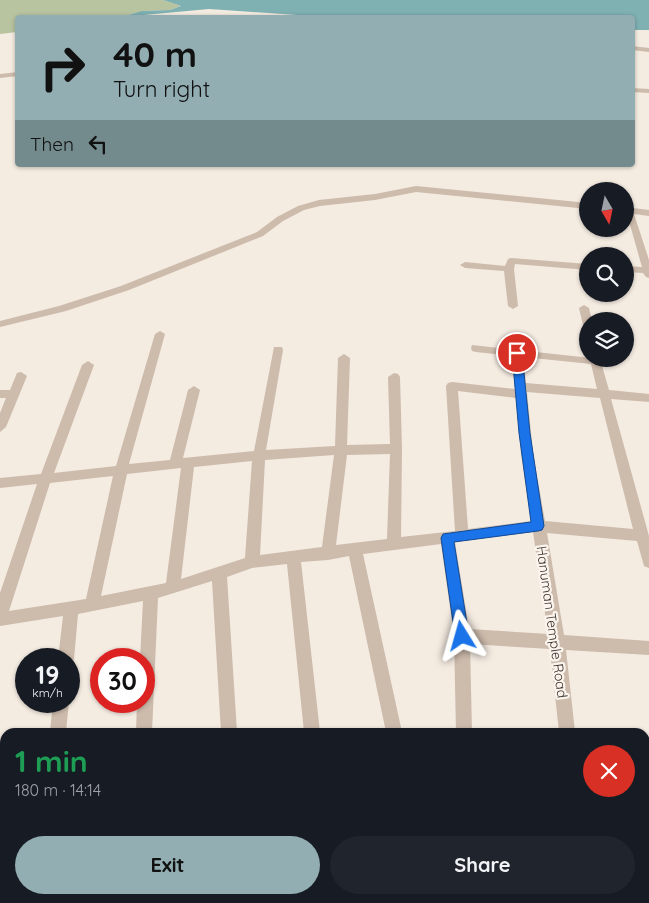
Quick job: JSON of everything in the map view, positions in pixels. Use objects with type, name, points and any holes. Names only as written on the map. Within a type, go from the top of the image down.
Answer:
[{"type":"street","points":[[635,48],[649,50]]},
{"type":"street","points":[[0,76],[15,74]]},
{"type":"street","points":[[0,81],[15,79]]},
{"type":"street","points":[[635,83],[649,84]]},
{"type":"street","points":[[635,90],[649,92]]},
{"type":"street","points":[[0,324],[62,309],[125,288],[260,234],[280,219],[302,208],[318,203],[375,197],[416,189],[579,205]]},
{"type":"street","points":[[634,212],[649,213]]},
{"type":"street","points":[[634,231],[648,272],[634,270]]},
{"type":"street","points":[[513,306],[511,262],[579,266]]},
{"type":"street","points":[[465,265],[510,269]]},
{"type":"street","points":[[584,308],[585,312]]},
{"type":"street","points":[[92,605],[120,470],[160,334]]},
{"type":"street","points":[[476,348],[579,359]]},
{"type":"street","points":[[252,562],[259,457],[278,350]]},
{"type":"street","name":"Hanuman Temple Road","points":[[517,353],[538,526],[557,641],[567,728]]},
{"type":"street","points":[[328,554],[341,449],[344,358]]},
{"type":"street","points":[[88,365],[45,479],[0,617],[71,609],[173,588],[252,562],[328,554],[394,544],[538,526],[642,536]]},
{"type":"street","points":[[597,367],[649,562]]},
{"type":"street","points":[[0,427],[21,376]]},
{"type":"street","points":[[394,377],[396,449],[394,544]]},
{"type":"street","points":[[464,728],[462,636],[455,537],[452,386],[604,393],[649,398]]},
{"type":"street","points":[[173,588],[181,464],[194,390]]},
{"type":"street","points":[[0,394],[14,394]]},
{"type":"street","points":[[0,484],[120,470],[341,449],[396,449]]},
{"type":"street","points":[[355,550],[393,728]]},
{"type":"street","points":[[293,558],[312,728]]},
{"type":"street","points":[[219,572],[229,728]]},
{"type":"street","points":[[144,728],[151,592]]},
{"type":"street","points":[[67,648],[71,609]]},
{"type":"street","points":[[462,636],[649,648]]},
{"type":"street","points":[[58,728],[60,713]]},
{"type":"green space","points":[[0,0],[163,0],[181,6],[170,10],[141,11],[128,15],[15,15],[15,32],[0,34]]},
{"type":"water","points":[[163,0],[649,0],[649,30],[635,30],[635,15],[296,15],[209,9],[128,15],[141,11],[170,10],[181,6]]},
{"type":"route","points":[[462,636],[447,538],[538,526],[527,453],[517,353]]}]
